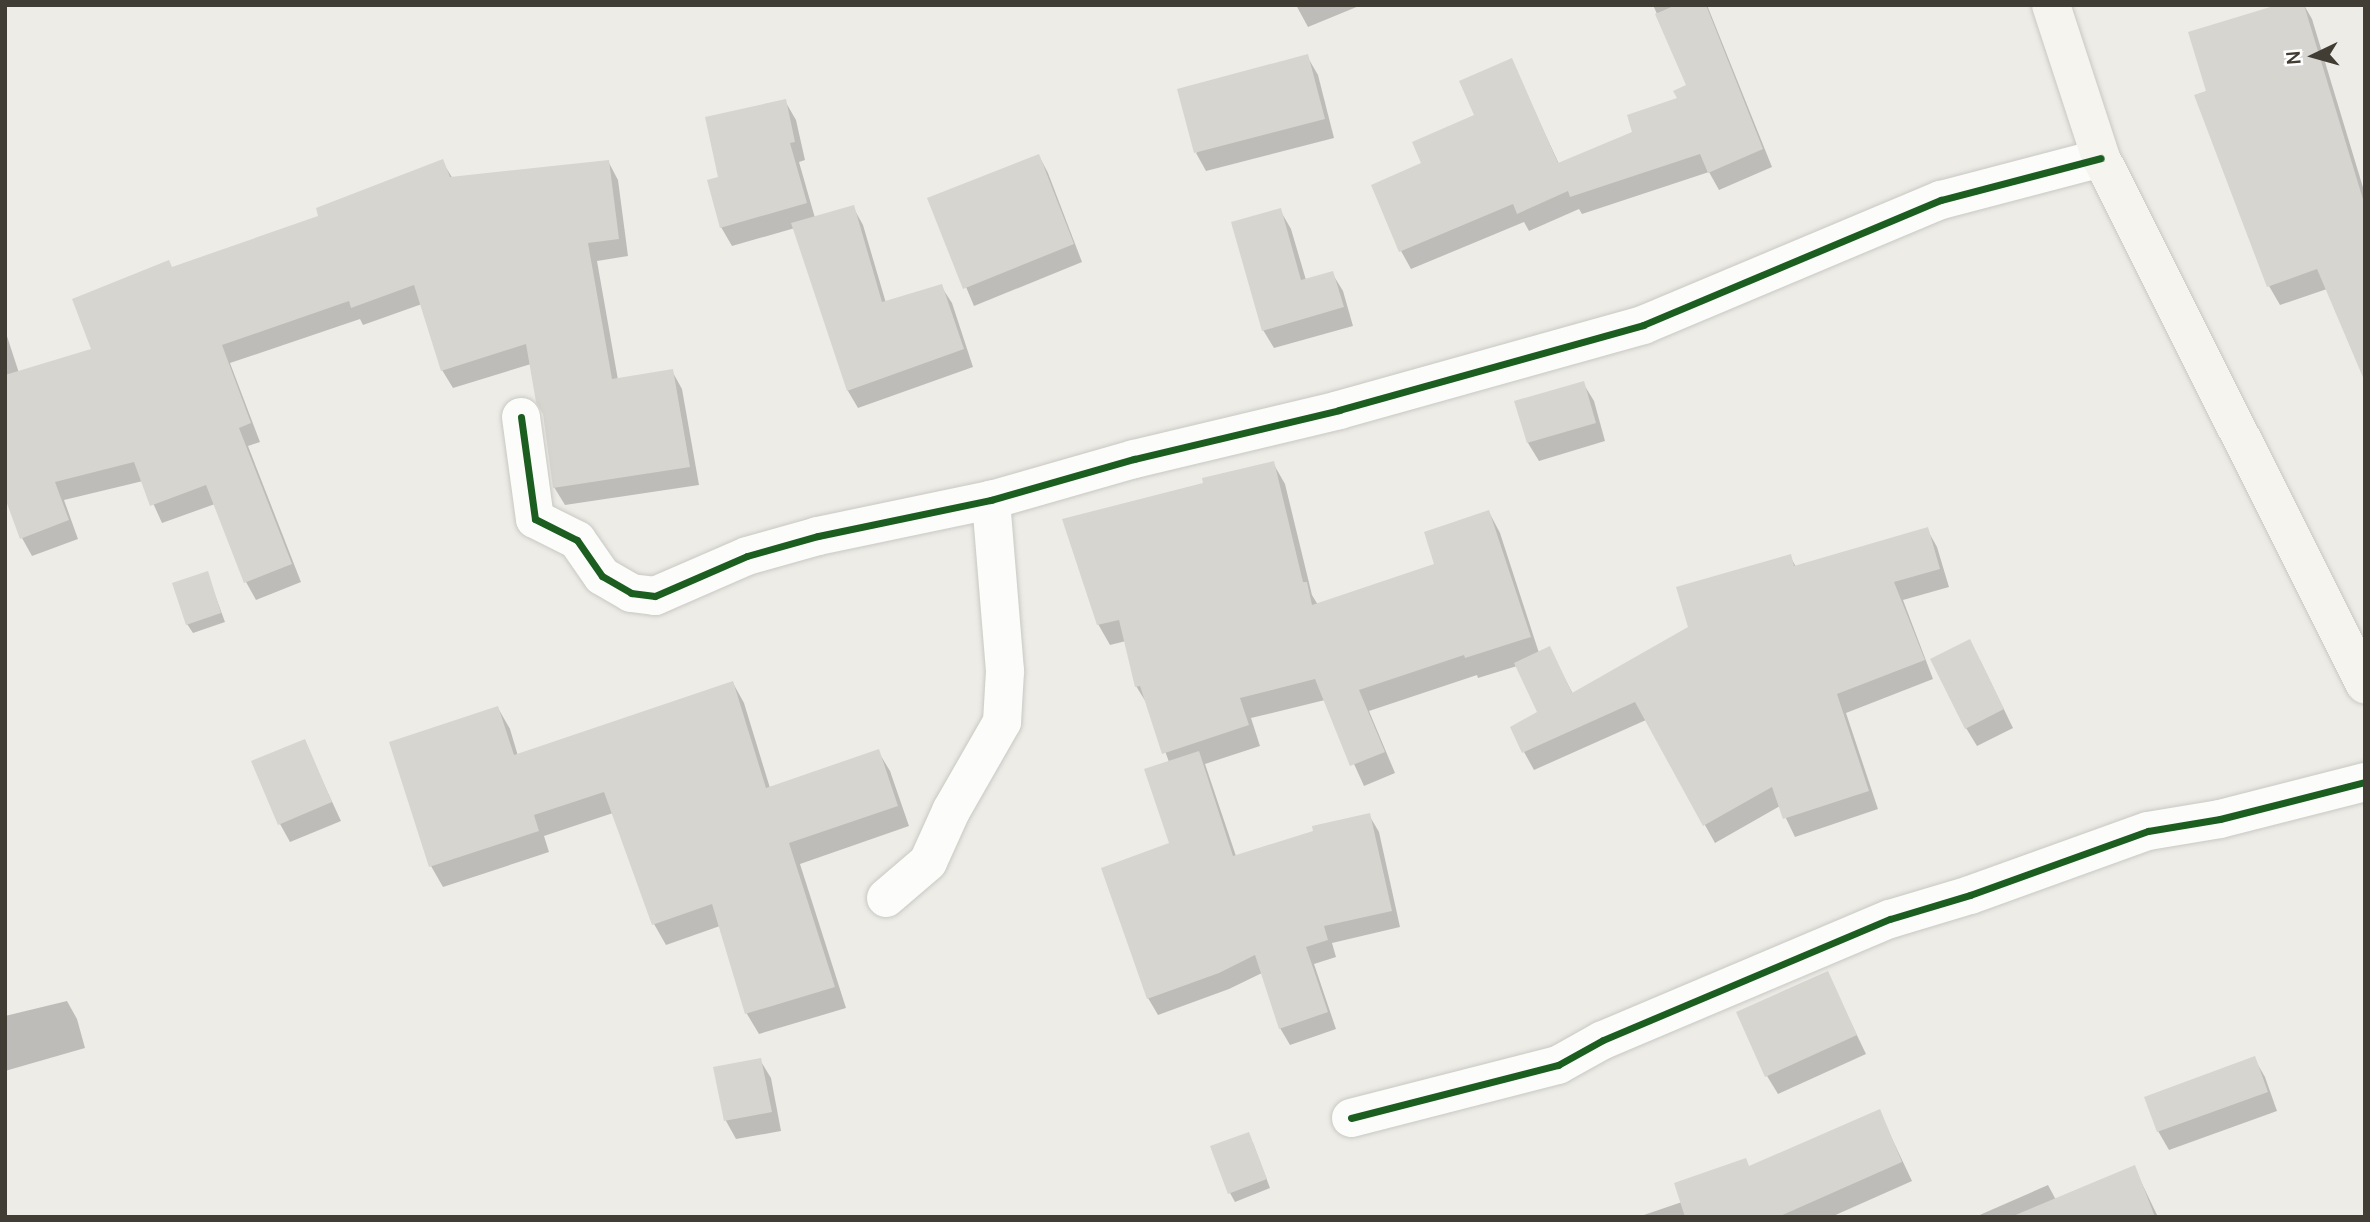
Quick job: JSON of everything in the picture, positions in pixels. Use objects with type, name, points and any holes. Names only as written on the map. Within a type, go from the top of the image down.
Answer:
[{"type":"street","points":[[2051,5],[2101,158],[2365,684]]},
{"type":"street","points":[[521,417],[535,519],[577,540],[602,576],[631,593],[655,596],[747,556],[818,536],[990,500],[1135,459],[1339,410],[1643,325],[1941,200],[2101,158]]},
{"type":"street","points":[[886,898],[929,862],[951,811],[1002,722],[1006,671],[990,500]]},
{"type":"street","points":[[1351,1118],[1558,1065],[1603,1040],[1890,919],[1970,895],[2148,831],[2220,819],[2365,782]]},
{"type":"building","points":[[1676,5],[1706,5],[1763,149],[1708,173],[1700,154],[1570,197],[1568,191],[1517,214],[1513,204],[1399,252],[1371,185],[1421,163],[1412,142],[1474,115],[1459,81],[1512,58],[1558,163],[1632,132],[1627,115],[1677,98],[1673,91],[1686,85],[1655,14]]},
{"type":"building","points":[[2277,5],[2304,5],[2365,206],[2365,382],[2317,269],[2267,287],[2194,95],[2206,91],[2188,32]]},
{"type":"building","points":[[1308,54],[1325,119],[1194,153],[1177,89]]},
{"type":"building","points":[[786,99],[795,142],[790,143],[807,203],[720,228],[707,180],[718,177],[705,117]]},
{"type":"building","points":[[1039,154],[1074,244],[963,289],[927,198]]},
{"type":"building","points":[[443,159],[450,177],[609,160],[619,239],[588,243],[612,379],[673,369],[690,467],[553,488],[543,414],[536,402],[526,344],[441,371],[414,285],[351,308],[349,301],[222,345],[251,423],[239,428],[292,564],[244,583],[206,485],[150,506],[134,462],[55,482],[69,520],[20,539],[5,498],[5,375],[91,349],[72,299],[169,260],[172,267],[318,216],[316,208]]},
{"type":"building","points":[[854,205],[882,302],[942,284],[964,349],[847,391],[791,223]]},
{"type":"building","points":[[1281,208],[1301,280],[1333,271],[1344,307],[1262,331],[1231,222]]},
{"type":"building","points":[[1584,381],[1596,423],[1527,443],[1514,401]]},
{"type":"building","points":[[1274,461],[1303,582],[1307,582],[1312,605],[1434,564],[1424,532],[1489,510],[1531,637],[1465,658],[1464,655],[1359,690],[1385,752],[1350,766],[1315,679],[1240,698],[1249,725],[1162,754],[1140,686],[1135,687],[1119,620],[1097,625],[1062,519],[1203,483],[1202,478]]},
{"type":"building","points":[[1928,527],[1940,569],[1894,582],[1925,660],[1837,694],[1869,791],[1783,819],[1772,787],[1703,826],[1635,702],[1522,753],[1510,727],[1537,712],[1514,663],[1550,646],[1572,693],[1688,627],[1676,587],[1791,554],[1794,566]]},
{"type":"building","points":[[208,571],[221,613],[186,625],[172,583]]},
{"type":"building","points":[[1970,639],[2004,709],[1965,729],[1930,659]]},
{"type":"building","points":[[733,681],[766,788],[879,749],[898,806],[789,843],[835,987],[745,1014],[712,904],[652,925],[604,792],[534,815],[539,831],[429,867],[389,742],[498,706],[514,755]]},
{"type":"building","points":[[305,739],[332,802],[278,825],[251,761]]},
{"type":"building","points":[[1199,751],[1233,856],[1313,831],[1312,826],[1370,813],[1392,911],[1324,926],[1328,940],[1306,947],[1328,1012],[1279,1029],[1255,955],[1219,973],[1147,999],[1101,868],[1169,843],[1144,769]]},
{"type":"building","points":[[1828,971],[1857,1035],[1765,1077],[1736,1012]]},
{"type":"building","points":[[2255,1056],[2268,1092],[2157,1132],[2144,1097]]},
{"type":"building","points":[[761,1058],[772,1112],[724,1121],[713,1067]]},
{"type":"building","points":[[1880,1109],[1902,1162],[1778,1217],[1685,1217],[1674,1183],[1746,1158],[1749,1166]]},
{"type":"building","points":[[1249,1132],[1267,1179],[1228,1194],[1210,1146]]},
{"type":"building","points":[[2135,1165],[2155,1217],[2013,1217],[2013,1216]]},
{"type":"cycle path","points":[[521,417],[535,519],[577,540],[602,576],[631,593],[655,596],[747,556],[818,536],[991,500],[1134,459],[1339,410],[1643,325],[1941,200],[2101,158]]},
{"type":"cycle path","points":[[1351,1118],[1558,1065],[1603,1040],[1890,919],[1970,895],[2148,831],[2220,819],[2365,782]]}]
